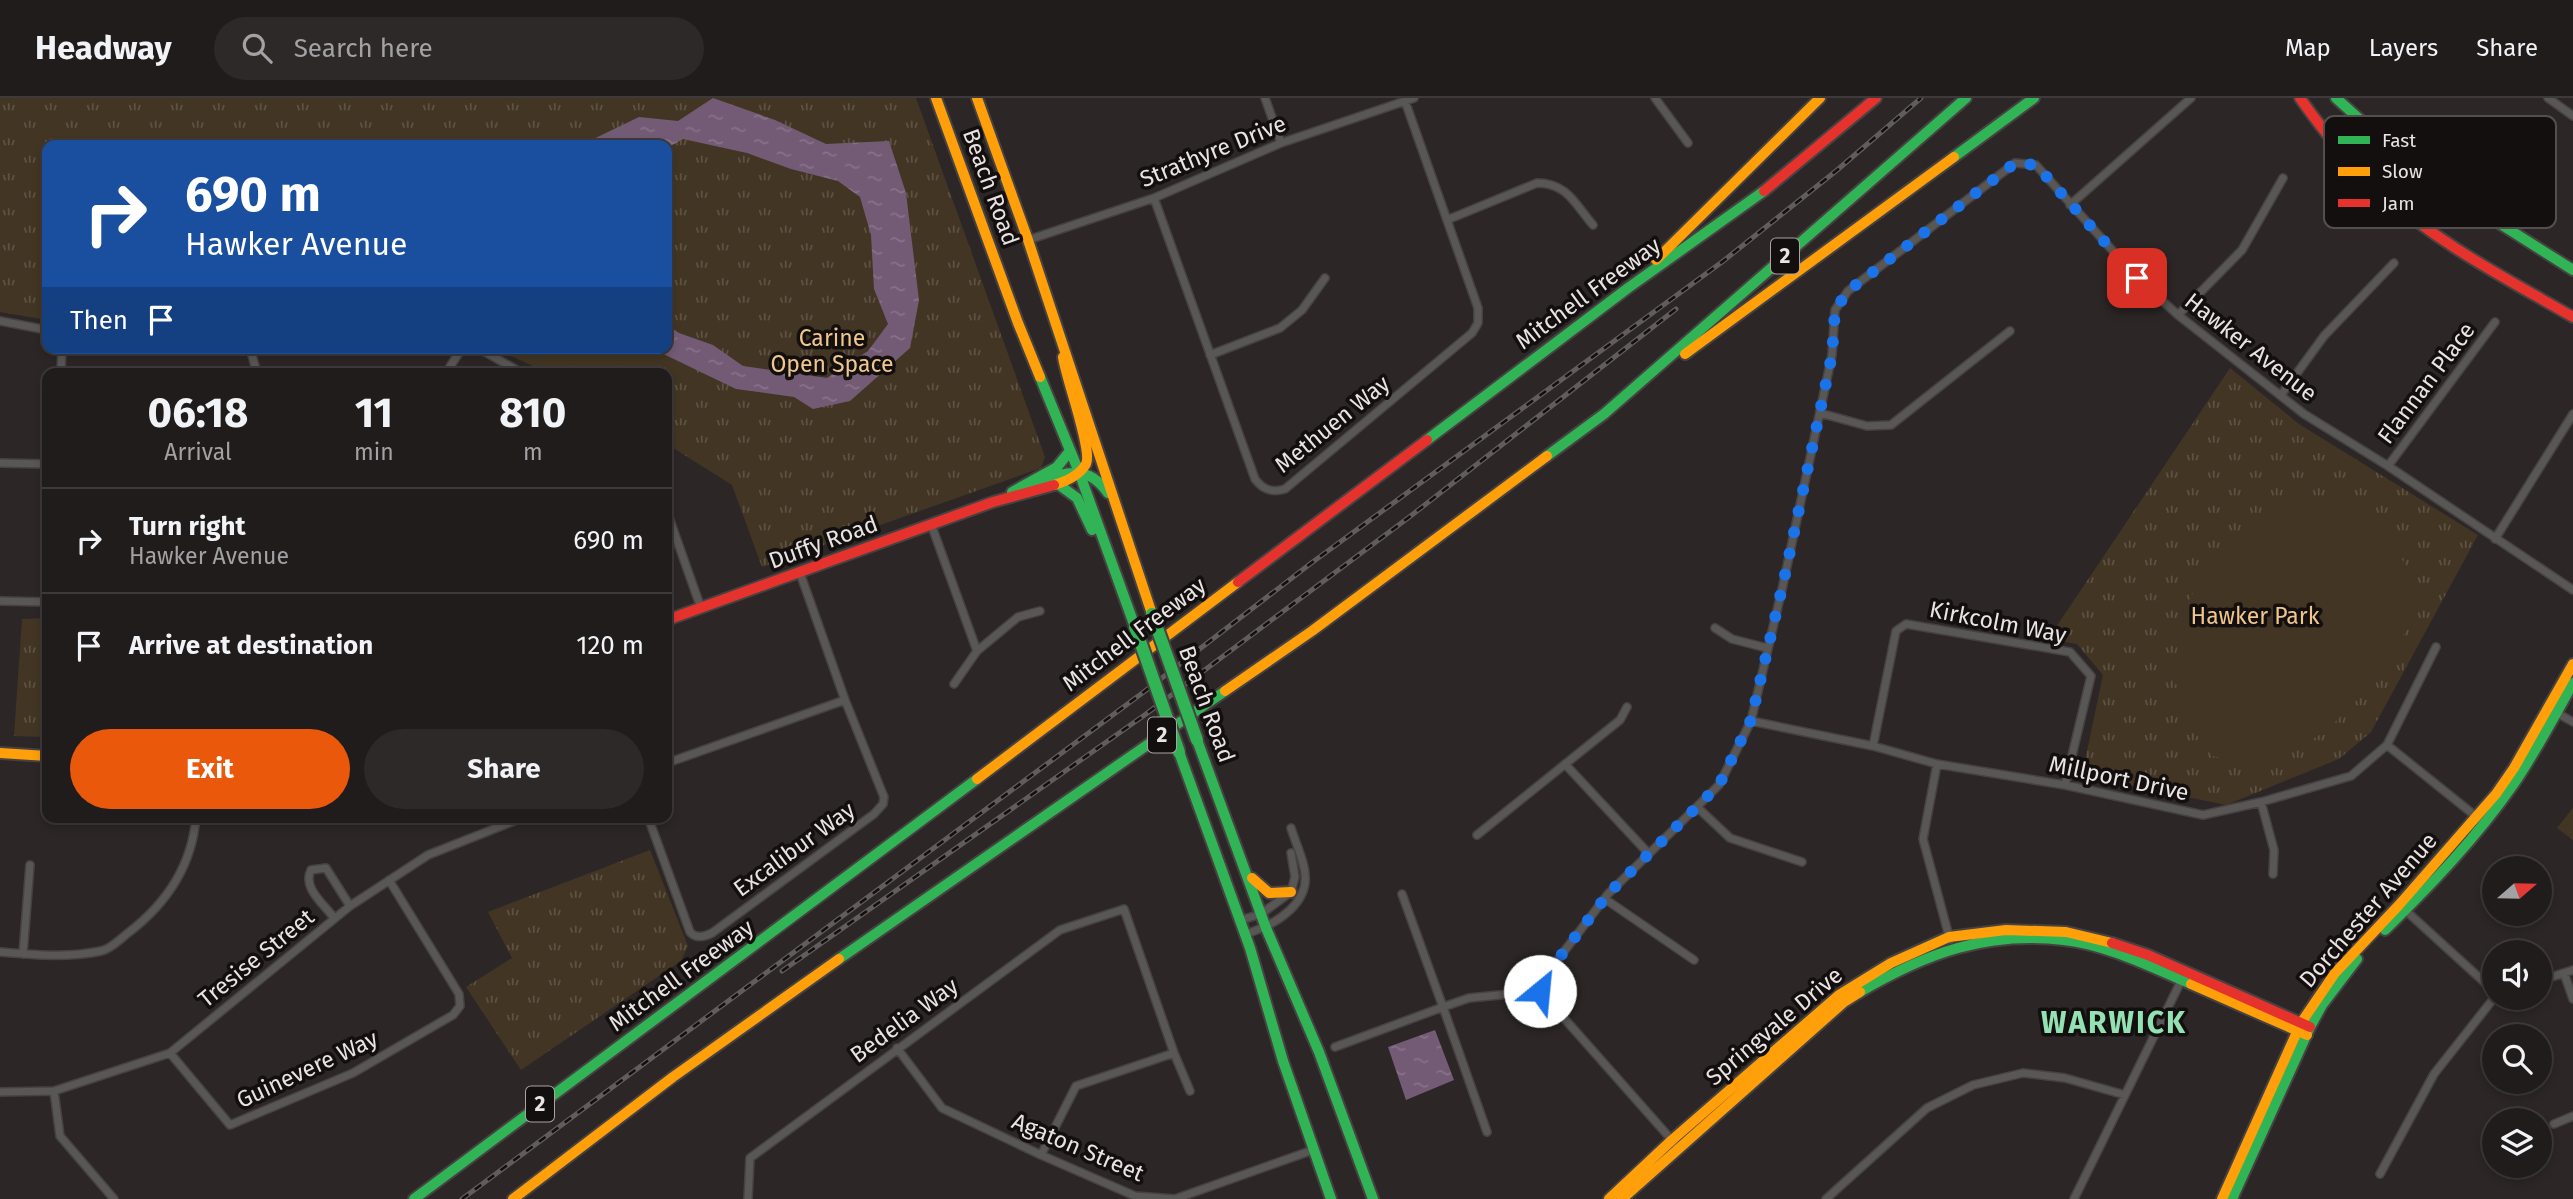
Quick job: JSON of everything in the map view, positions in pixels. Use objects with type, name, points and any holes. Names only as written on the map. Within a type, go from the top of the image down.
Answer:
[{"type":"main road","name":"Beach Road","points":[[936,98],[1018,323],[1079,472],[1241,920],[1331,1199]]},
{"type":"main road","name":"Beach Road","points":[[977,98],[1028,240],[1152,614],[1197,740],[1266,928],[1319,1052],[1373,1199]]},
{"type":"main road","points":[[1628,288],[1820,98]]},
{"type":"main road","name":"Mitchell Freeway","points":[[414,1199],[811,905],[1628,288],[1751,202],[1876,98]]},
{"type":"main road","name":"2","points":[[514,1199],[673,1077],[1312,631],[1604,414],[1966,98]]},
{"type":"main road","points":[[1604,414],[2034,98]]},
{"type":"main road","points":[[2300,98],[2324,128]]},
{"type":"main road","points":[[2336,98],[2355,116]]},
{"type":"main road","points":[[2427,228],[2573,317]]},
{"type":"main road","points":[[2507,228],[2573,270]]},
{"type":"main road","points":[[1062,345],[1066,377],[1088,447],[1086,464],[1079,472],[1093,476],[1103,483],[1116,506]]},
{"type":"main road","points":[[1012,492],[1057,467],[1070,451]]},
{"type":"main road","name":"Duffy Road","points":[[993,502],[1012,492],[1067,472],[1079,472]]},
{"type":"main road","name":"Duffy Road","points":[[672,619],[993,502],[1070,480],[1079,472]]},
{"type":"main road","points":[[1058,484],[1077,498],[1121,590]]},
{"type":"main road","name":"Dorchester Avenue","points":[[2552,710],[2573,664]]},
{"type":"main road","name":"Dorchester Avenue","points":[[2222,1199],[2304,1029],[2335,973],[2402,908],[2481,820],[2552,710],[2573,683]]},
{"type":"main road","points":[[0,753],[42,756]]},
{"type":"main road","points":[[1245,870],[1266,893],[1277,896],[1291,892]]},
{"type":"main road","name":"Springvale Drive","points":[[1609,1199],[1675,1144],[1839,995],[1891,963],[1951,942],[2006,930],[2066,932],[2130,948],[2183,976],[2304,1029]]},
{"type":"main road","name":"Dorchester Avenue","points":[[2232,1199],[2304,1029]]},
{"type":"main road","name":"Springvale Drive","points":[[1622,1199],[1675,1144]]},
{"type":"street","points":[[1265,98],[1281,143]]},
{"type":"street","name":"Strathyre Drive","points":[[1028,240],[1154,198],[1281,143],[1414,98]]},
{"type":"street","points":[[1655,98],[1688,143]]},
{"type":"street","points":[[2070,205],[2190,98]]},
{"type":"street","points":[[2548,98],[2573,116]]},
{"type":"street","name":"Methuen Way","points":[[1154,198],[1255,479],[1269,491],[1285,489],[1476,327],[1479,320],[1478,308],[1405,101]]},
{"type":"street","name":"Hawker Avenue","points":[[1540,991],[1543,979],[1605,899],[1719,785],[1751,720],[1832,355],[1835,310],[1848,291],[2015,163],[2036,165],[2137,278],[2178,315],[2312,419],[2388,466],[2573,590]]},
{"type":"street","points":[[2178,315],[2242,250],[2283,178]]},
{"type":"street","points":[[1447,220],[1537,183],[1551,183],[1564,190],[1592,225]]},
{"type":"street","points":[[2281,395],[2325,336],[2394,263]]},
{"type":"street","points":[[1210,355],[1280,328],[1302,310],[1325,278]]},
{"type":"street","points":[[0,321],[42,329]]},
{"type":"street","name":"Flannan Place","points":[[2388,466],[2495,322]]},
{"type":"street","points":[[1820,413],[1867,426],[1891,425],[2010,331]]},
{"type":"street","points":[[489,354],[513,368]]},
{"type":"street","points":[[2495,539],[2573,414]]},
{"type":"street","points":[[0,463],[42,464]]},
{"type":"street","points":[[931,524],[977,650]]},
{"type":"street","points":[[672,526],[701,608]]},
{"type":"street","name":"Excalibur Way","points":[[650,823],[690,932],[697,937],[712,933],[878,811],[883,804],[883,793],[845,700],[800,573]]},
{"type":"street","name":"Hawker Avenue","points":[[2552,576],[2573,583]]},
{"type":"street","points":[[0,601],[42,602]]},
{"type":"street","points":[[954,684],[977,650],[1018,617],[1040,611]]},
{"type":"street","name":"Kirkcolm Way","points":[[1873,746],[1896,631],[1906,624],[2070,652],[2091,676],[2065,785]]},
{"type":"street","points":[[1715,628],[1732,639],[1767,648]]},
{"type":"street","points":[[2436,647],[2387,745],[2481,820]]},
{"type":"street","points":[[672,761],[845,700]]},
{"type":"street","points":[[1477,835],[1620,720],[1627,707]]},
{"type":"street","points":[[2552,710],[2573,722]]},
{"type":"street","name":"Millport Drive","points":[[1751,720],[1873,746],[1937,764],[2065,785],[2203,815],[2261,802],[2351,776],[2387,745]]},
{"type":"street","points":[[1565,764],[1649,854]]},
{"type":"street","points":[[1937,764],[1923,839],[1951,942]]},
{"type":"street","points":[[2261,802],[2274,850],[2273,874]]},
{"type":"street","points":[[1697,807],[1730,838],[1802,862]]},
{"type":"street","points":[[0,952],[51,957],[105,950],[158,908],[179,876],[192,844],[195,823]]},
{"type":"street","name":"Tresise Street","points":[[0,1092],[54,1091],[170,1053],[349,906],[428,855],[509,823]]},
{"type":"street","points":[[1246,934],[1266,928],[1280,919],[1301,900],[1304,893],[1306,885],[1303,866],[1291,828]]},
{"type":"street","points":[[1241,920],[1261,914],[1291,892],[1295,877],[1290,852]]},
{"type":"street","points":[[23,954],[30,865]]},
{"type":"street","points":[[334,918],[310,890],[308,877],[311,870],[326,868],[349,906]]},
{"type":"street","name":"Guinevere Way","points":[[170,1053],[230,1125],[354,1073],[453,1015],[460,1006],[459,993],[389,880]]},
{"type":"street","points":[[1402,894],[1487,1132]]},
{"type":"street","points":[[1605,899],[1694,960]]},
{"type":"street","points":[[2402,908],[2482,980]]},
{"type":"street","name":"Bedelia Way","points":[[748,1199],[750,1158],[1060,930],[1124,909],[1174,1053]]},
{"type":"street","points":[[2552,977],[2573,970]]},
{"type":"street","points":[[2564,973],[2573,999]]},
{"type":"street","points":[[2074,1199],[2183,976]]},
{"type":"street","points":[[1335,1047],[1469,998],[1540,991],[1675,1144]]},
{"type":"street","points":[[2380,1174],[2434,1074],[2485,1010]]},
{"type":"street","name":"Agaton Street","points":[[898,1048],[942,1108],[1135,1196],[1175,1199],[1313,1150]]},
{"type":"street","points":[[1041,1155],[1076,1086],[1174,1053],[1190,1091]]},
{"type":"street","points":[[1826,1199],[1927,1108],[1973,1086],[2023,1073],[2065,1078],[2125,1095]]},
{"type":"street","points":[[54,1091],[60,1136],[114,1199]]},
{"type":"street","points":[[2554,1124],[2573,1116]]},
{"type":"green space","name":"Carine Open Space","points":[[0,98],[916,98],[1045,457],[1041,468],[762,567],[732,485],[672,447],[672,368],[537,368],[507,354],[672,354],[672,140],[42,140],[42,319],[0,312]]},
{"type":"green space","name":"Hawker Park","points":[[2230,368],[2299,424],[2478,535],[2371,732],[2339,759],[2226,805],[2082,775],[2103,675],[2077,644],[2048,639]]},
{"type":"green space","points":[[2308,500],[2346,504],[2390,541],[2412,575],[2407,629],[2365,692],[2325,732],[2267,764],[2212,756],[2189,724],[2173,674],[2184,607],[2210,567],[2256,525]]},
{"type":"green space","points":[[42,618],[42,737],[14,736],[22,619]]},
{"type":"green space","points":[[2573,808],[2573,840],[2557,828]]},
{"type":"green space","points":[[650,850],[688,946],[681,961],[521,1070],[466,987],[512,958],[488,912]]},
{"type":"water","points":[[713,98],[775,120],[826,144],[889,141],[906,193],[919,300],[910,348],[850,401],[813,409],[794,397],[736,389],[663,354],[672,354],[672,328],[713,345],[743,366],[827,378],[868,351],[888,324],[874,289],[871,235],[860,197],[838,181],[791,169],[747,153],[683,139],[672,145],[672,140],[591,140],[639,117],[678,121]]},
{"type":"water","points":[[1435,1030],[1454,1080],[1406,1100],[1388,1047]]},
{"type":"railway","points":[[462,1199],[1145,691],[1310,564],[1722,262],[1836,171],[1921,98]]},
{"type":"railway","points":[[782,971],[1146,714],[1408,518],[1676,309]]},
{"type":"traffic: fast","points":[[1547,456],[1604,414],[1966,98]]},
{"type":"traffic: fast","points":[[1954,157],[2034,98]]},
{"type":"traffic: fast","points":[[2336,98],[2356,116]]},
{"type":"traffic: fast","points":[[1427,440],[1628,288],[1764,191]]},
{"type":"traffic: fast","points":[[2507,228],[2573,270]]},
{"type":"traffic: fast","points":[[1040,377],[1079,472],[1135,627]]},
{"type":"traffic: fast","points":[[1012,492],[1057,467],[1070,451]]},
{"type":"traffic: fast","points":[[1033,484],[1055,476],[1083,474],[1100,483],[1108,493]]},
{"type":"traffic: fast","points":[[1058,484],[1077,498],[1092,530]]},
{"type":"traffic: fast","points":[[1152,614],[1197,740]]},
{"type":"traffic: fast","points":[[1135,627],[1179,752]]},
{"type":"traffic: fast","points":[[2385,930],[2452,860],[2499,805],[2529,760],[2573,683]]},
{"type":"traffic: fast","points":[[839,959],[1225,691]]},
{"type":"traffic: fast","points":[[1197,740],[1266,928],[1319,1052],[1373,1199]]},
{"type":"traffic: fast","points":[[1179,752],[1250,948],[1283,1061],[1331,1199]]},
{"type":"traffic: fast","points":[[414,1199],[977,779]]},
{"type":"traffic: fast","points":[[1860,992],[1909,966],[1958,948],[1983,942],[2036,938],[2064,940],[2097,947],[2191,984]]},
{"type":"traffic: fast","points":[[2232,1199],[2310,1027],[2322,1005],[2357,959]]},
{"type":"traffic: slow","points":[[936,98],[1040,377]]},
{"type":"traffic: slow","points":[[977,98],[1028,240],[1152,614]]},
{"type":"traffic: slow","points":[[1656,260],[1820,98]]},
{"type":"traffic: slow","points":[[1685,354],[1954,157]]},
{"type":"traffic: slow","points":[[1054,485],[1080,472],[1086,464],[1087,456],[1083,430],[1063,357]]},
{"type":"traffic: slow","points":[[1225,691],[1312,631],[1547,456]]},
{"type":"traffic: slow","points":[[977,779],[1238,582]]},
{"type":"traffic: slow","points":[[2222,1199],[2301,1023],[2335,973],[2399,905],[2496,794],[2514,768],[2573,664]]},
{"type":"traffic: slow","points":[[0,753],[42,756]]},
{"type":"traffic: slow","points":[[1252,878],[1269,893],[1291,892]]},
{"type":"traffic: slow","points":[[1609,1199],[1672,1140],[1839,995],[1891,963],[1949,937],[2006,930],[2066,932],[2112,943]]},
{"type":"traffic: slow","points":[[513,1199],[673,1077],[839,959]]},
{"type":"traffic: slow","points":[[2191,984],[2307,1035]]},
{"type":"traffic: slow","points":[[1622,1199],[1844,1002],[1860,992]]},
{"type":"traffic: jam","points":[[1764,191],[1876,98]]},
{"type":"traffic: jam","points":[[2300,98],[2324,130]]},
{"type":"traffic: jam","points":[[2426,228],[2473,259],[2573,317]]},
{"type":"traffic: jam","points":[[1238,582],[1427,440]]},
{"type":"traffic: jam","points":[[672,618],[993,502],[1054,485]]},
{"type":"traffic: jam","points":[[2112,943],[2148,955],[2310,1027]]},
{"type":"district","name":"WARWICK","points":[[2114,1023]]},
{"type":"route","points":[[1540,991],[1543,979],[1608,894],[1719,785],[1751,720],[1832,355],[1835,310],[1848,291],[2015,163],[2036,165],[2137,278]]}]
